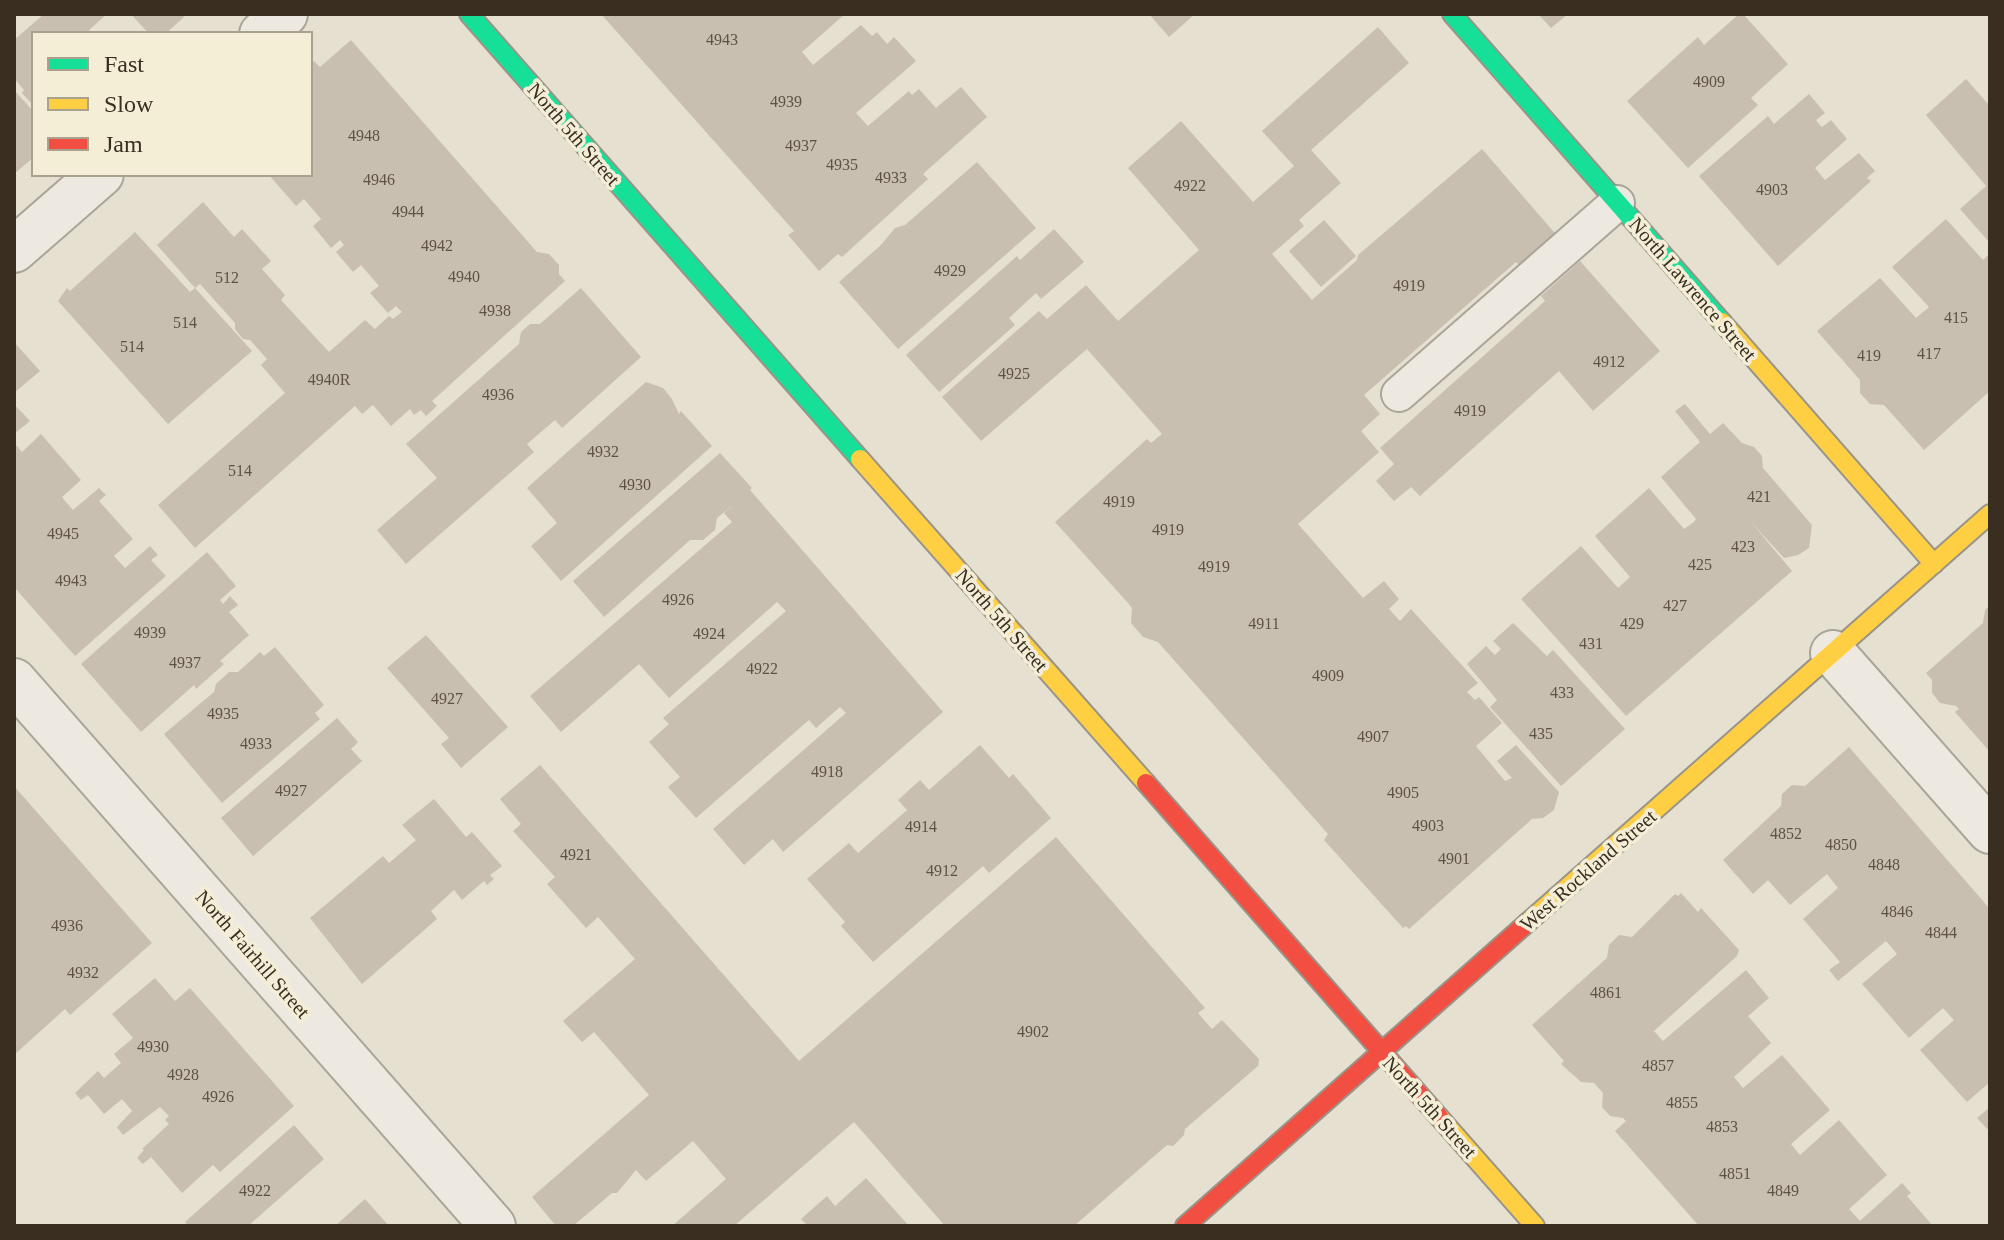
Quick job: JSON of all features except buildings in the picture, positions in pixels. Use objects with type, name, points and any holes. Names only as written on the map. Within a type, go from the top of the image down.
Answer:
[{"type":"street","points":[[264,32],[285,14]]},
{"type":"street","name":"North 5th Street","points":[[469,14],[1535,1226]]},
{"type":"street","name":"North Lawrence Street","points":[[1452,14],[1934,564]]},
{"type":"street","points":[[14,250],[99,176]]},
{"type":"street","name":"West Rockland Street","points":[[1185,1226],[1990,514]]},
{"type":"street","points":[[1833,653],[1990,831]]},
{"type":"street","name":"North Fairhill Street","points":[[14,681],[493,1226]]},
{"type":"lane","points":[[1399,394],[1617,203]]},
{"type":"traffic: fast","points":[[469,14],[860,459]]},
{"type":"traffic: fast","points":[[1452,14],[1722,322]]},
{"type":"traffic: slow","points":[[1722,322],[1934,564]]},
{"type":"traffic: slow","points":[[860,459],[1146,783]]},
{"type":"traffic: slow","points":[[1527,923],[1990,514]]},
{"type":"traffic: slow","points":[[1439,1117],[1535,1226]]},
{"type":"traffic: jam","points":[[1146,783],[1439,1117]]},
{"type":"traffic: jam","points":[[1185,1226],[1527,923]]}]
